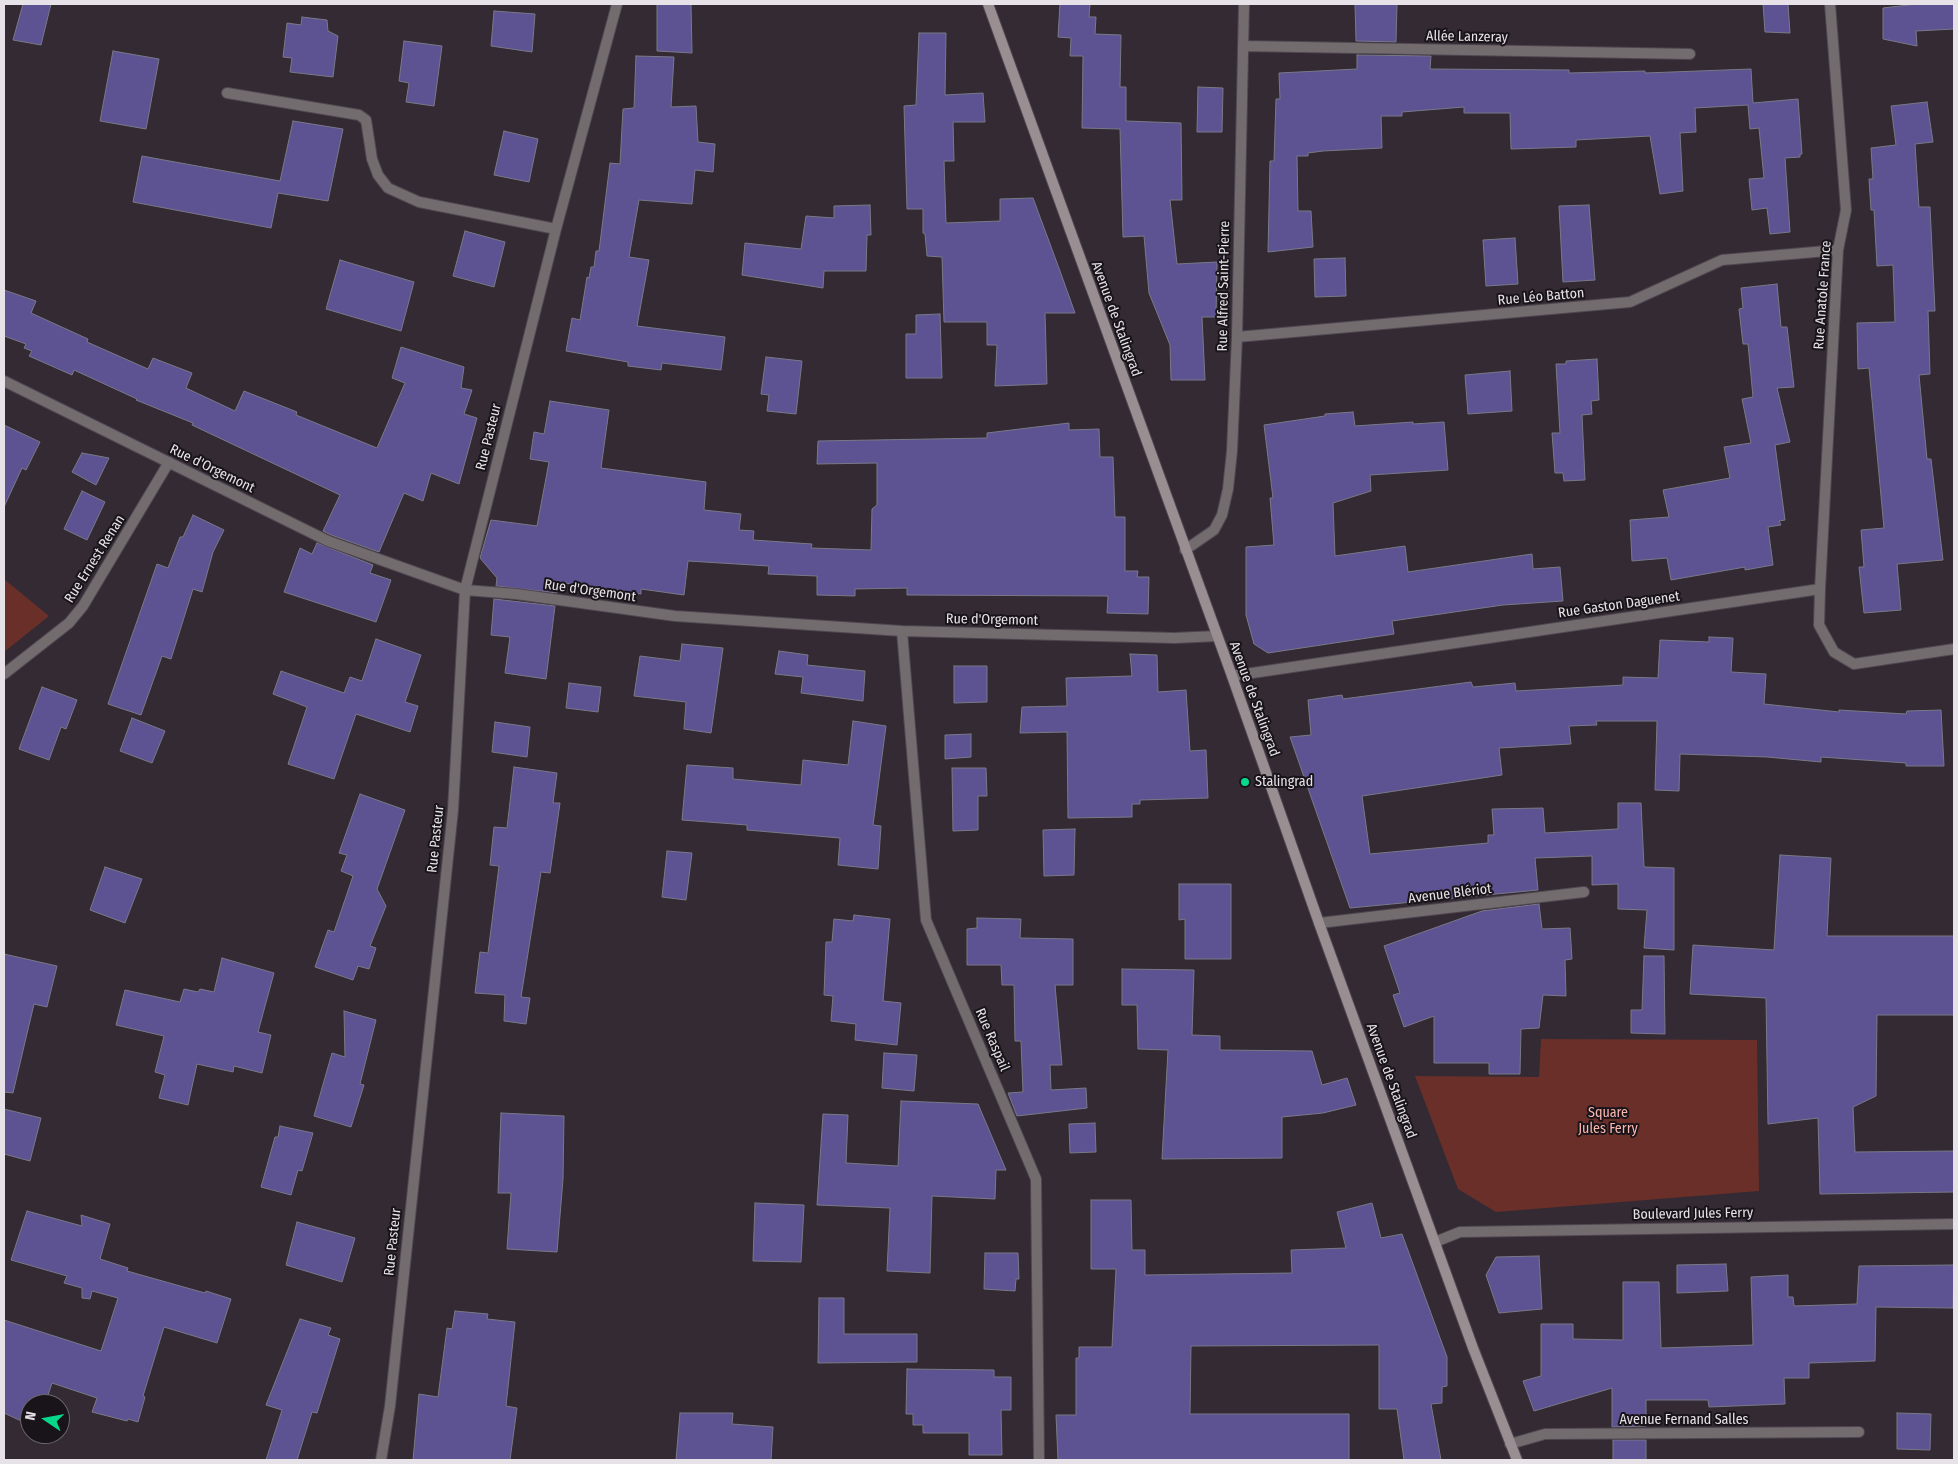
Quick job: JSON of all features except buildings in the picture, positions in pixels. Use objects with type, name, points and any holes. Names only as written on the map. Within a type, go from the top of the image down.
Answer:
[{"type":"main road","name":"Avenue de Stalingrad","points":[[988,4],[1232,676],[1319,923],[1435,1242],[1517,1460]]},
{"type":"street","name":"Rue Pasteur","points":[[381,1460],[390,1406],[453,810],[465,590],[556,229],[617,4]]},
{"type":"street","name":"Rue Alfred Saint-Pierre","points":[[1185,550],[1214,530],[1222,515],[1228,489],[1232,451],[1237,337],[1244,4]]},
{"type":"street","name":"Rue Anatole France","points":[[1820,589],[1838,250],[1846,210],[1830,4]]},
{"type":"street","name":"Allée Lanzeray","points":[[1243,46],[1690,54]]},
{"type":"street","points":[[226,93],[359,115],[366,120],[372,159],[378,175],[388,188],[419,202],[556,229]]},
{"type":"street","name":"Rue Léo Batton","points":[[1237,337],[1630,302],[1722,260],[1838,250]]},
{"type":"street","name":"Rue d'Orgemont","points":[[4,381],[328,541],[465,590],[516,594],[675,616],[902,631],[1175,638],[1217,636]]},
{"type":"street","name":"Rue Ernest Renan","points":[[4,674],[69,623],[83,606],[169,462]]},
{"type":"street","points":[[1820,589],[1818,624],[1834,652],[1854,664],[1954,649]]},
{"type":"street","name":"Rue Gaston Daguenet","points":[[1232,676],[1820,589]]},
{"type":"street","name":"Rue Raspail","points":[[902,631],[926,920],[1036,1179],[1039,1460]]},
{"type":"street","name":"Avenue Blériot","points":[[1319,923],[1584,892]]},
{"type":"street","name":"Boulevard Jules Ferry","points":[[1435,1242],[1460,1232],[1954,1224]]},
{"type":"street","name":"Avenue Fernand Salles","points":[[1510,1444],[1545,1434],[1859,1432]]},
{"type":"green space","points":[[4,579],[49,616],[4,652]]},
{"type":"green space","name":"Square Jules Ferry","points":[[1541,1039],[1757,1040],[1759,1191],[1496,1212],[1458,1189],[1415,1076],[1539,1077]]},
{"type":"place","name":"Stalingrad","points":[[1245,782]]}]
